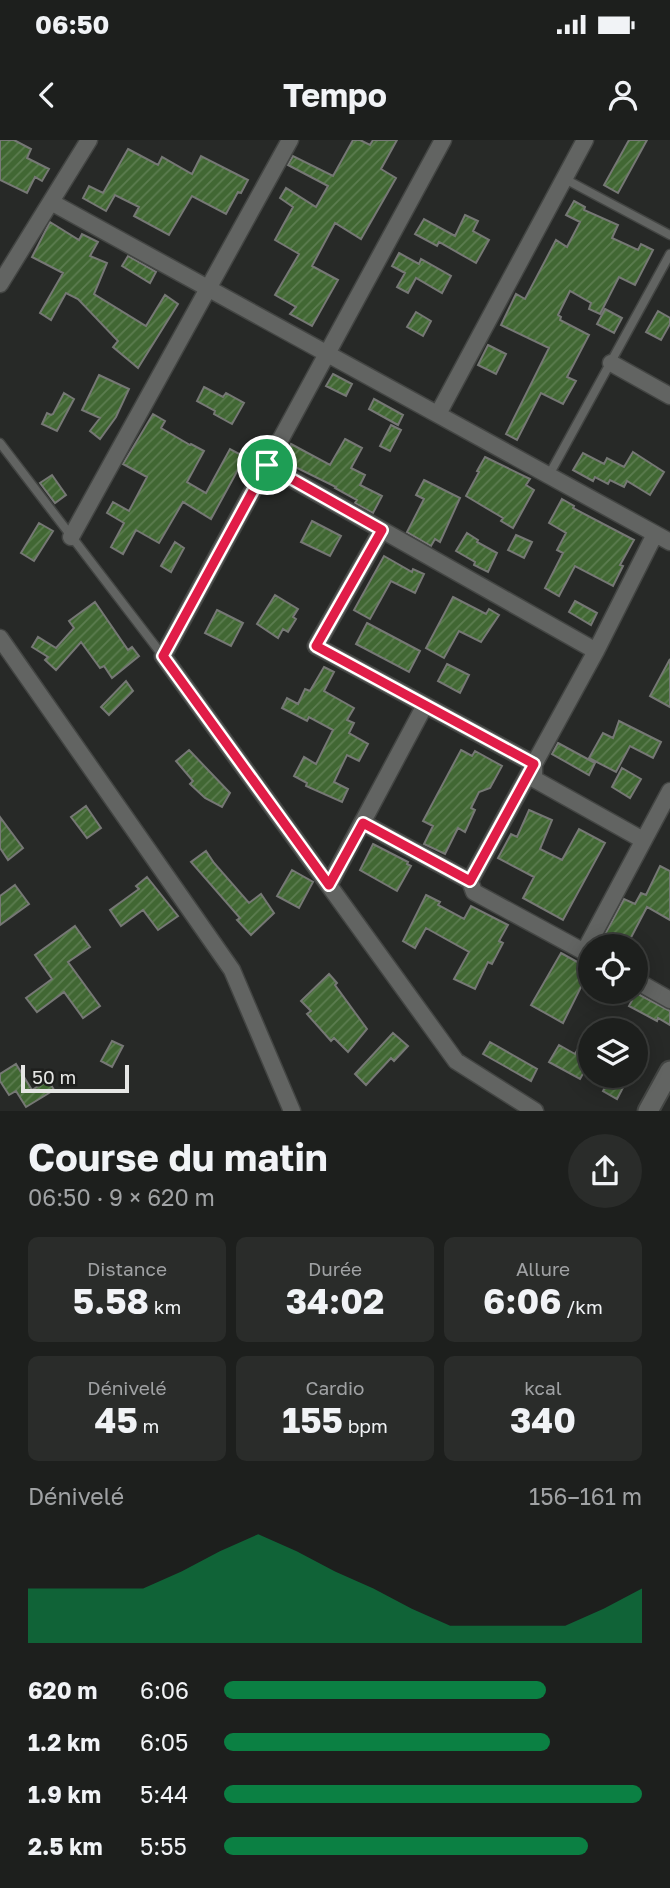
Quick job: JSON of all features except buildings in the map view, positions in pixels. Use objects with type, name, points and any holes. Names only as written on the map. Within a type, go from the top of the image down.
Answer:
[{"type":"street","points":[[0,284],[89,140]]},
{"type":"street","points":[[71,537],[290,140]]},
{"type":"street","points":[[443,140],[163,656],[456,1061],[535,1111]]},
{"type":"street","points":[[438,414],[585,140]]},
{"type":"street","points":[[51,202],[670,542]]},
{"type":"street","points":[[611,363],[670,396]]},
{"type":"street","points":[[267,465],[596,651]]},
{"type":"street","points":[[382,530],[316,646],[534,764]]},
{"type":"street","points":[[470,881],[596,651],[655,534]]},
{"type":"street","points":[[0,638],[232,970],[292,1111]]},
{"type":"street","points":[[329,885],[425,705]]},
{"type":"street","points":[[534,764],[534,779],[643,840]]},
{"type":"street","points":[[597,934],[670,791]]},
{"type":"street","points":[[363,823],[470,881],[474,892],[578,949]]},
{"type":"street","points":[[648,988],[670,1000]]},
{"type":"street","points":[[648,1111],[670,1072]]},
{"type":"lane","points":[[565,178],[670,235]]},
{"type":"lane","points":[[549,475],[670,254]]},
{"type":"lane","points":[[0,443],[163,656]]},
{"type":"route","points":[[267,465],[382,530],[316,646],[534,764],[470,881],[363,823],[329,885],[163,656],[267,465]]}]
